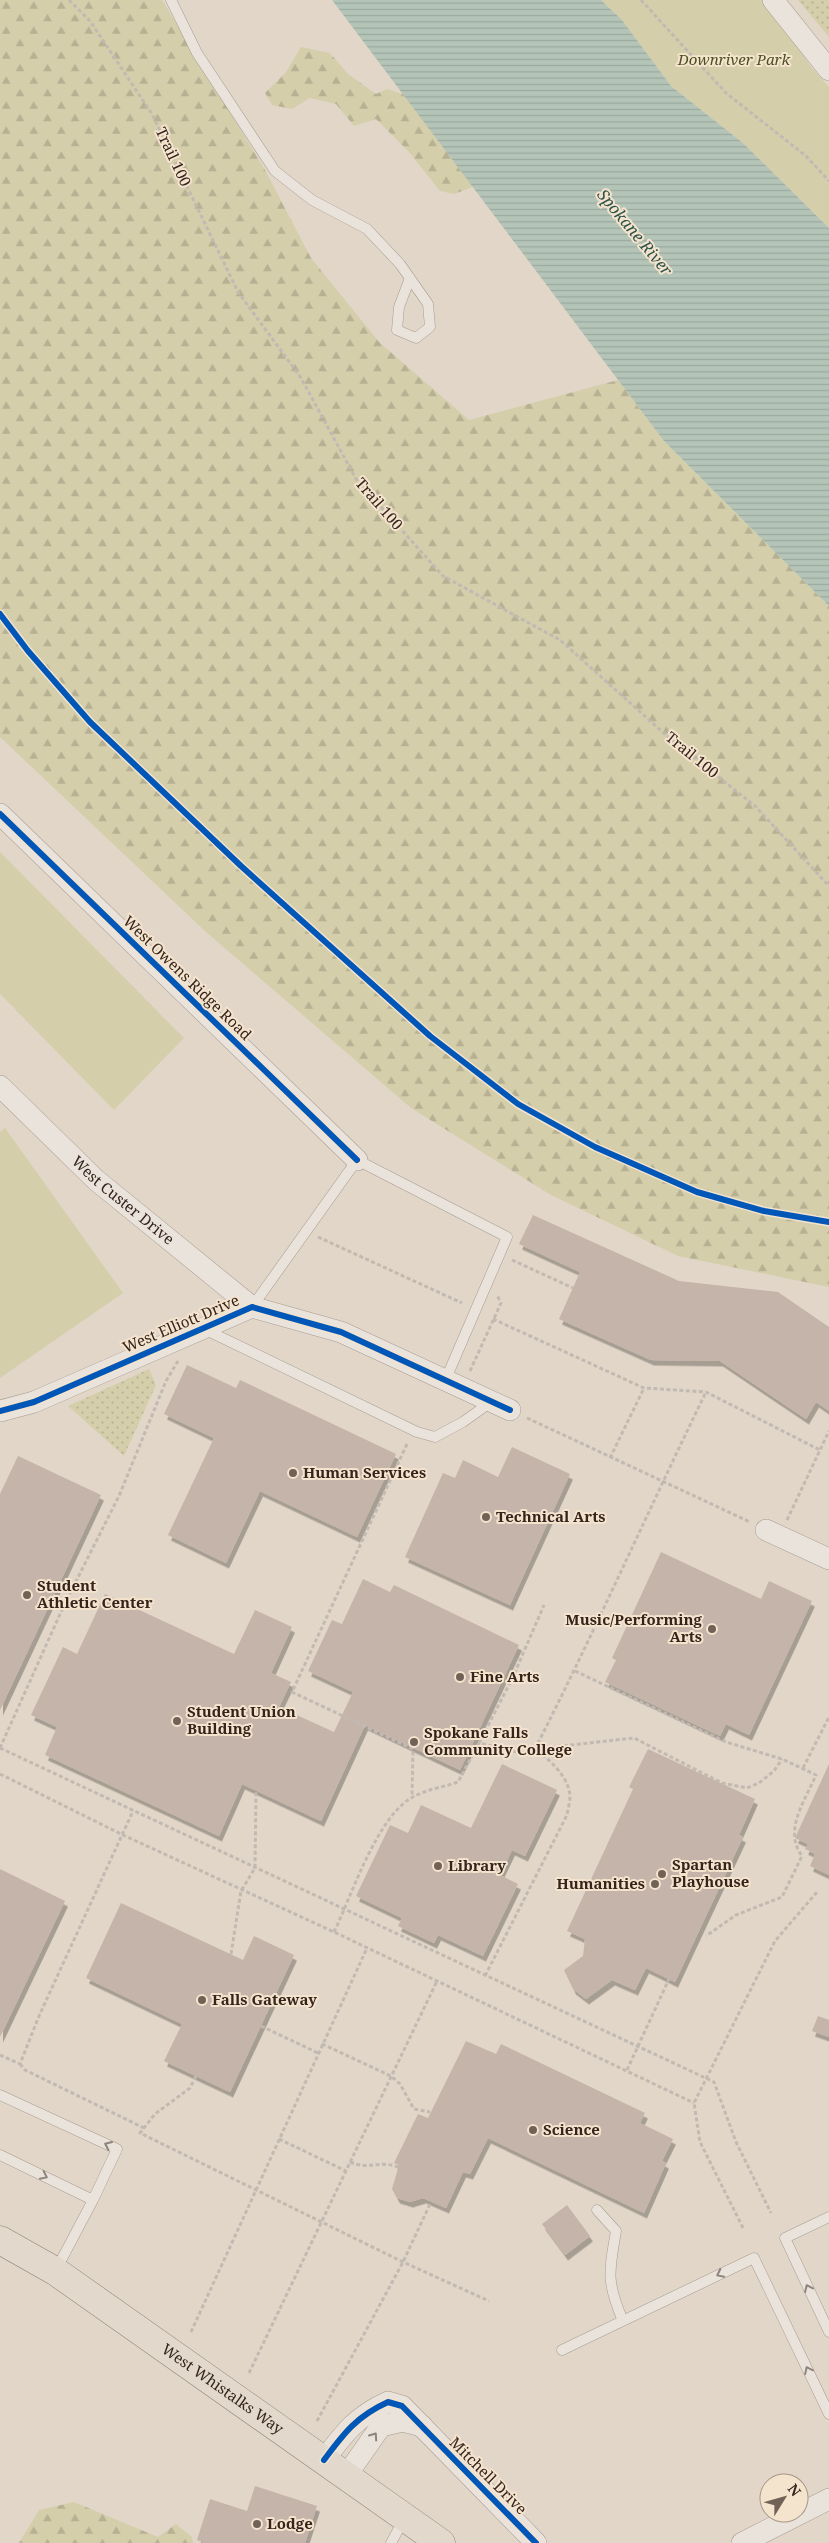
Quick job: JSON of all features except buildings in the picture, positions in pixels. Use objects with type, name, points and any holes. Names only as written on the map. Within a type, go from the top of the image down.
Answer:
[{"type":"main road","name":"West Whistalks Way","points":[[0,2240],[55,2272],[441,2543]]},
{"type":"street","points":[[773,0],[829,70]]},
{"type":"street","name":"West Owens Ridge Road","points":[[0,814],[357,1160]]},
{"type":"street","name":"West Custer Drive","points":[[0,1086],[96,1180],[252,1307]]},
{"type":"street","name":"West Elliott Drive","points":[[0,1411],[34,1402],[252,1307],[341,1332],[510,1410]]},
{"type":"street","points":[[774,1534],[829,1559]]},
{"type":"street","name":"Mitchell Drive","points":[[324,2460],[350,2425],[368,2411],[388,2402],[402,2406],[536,2543]]},
{"type":"street","points":[[346,2476],[381,2426],[403,2421],[422,2426]]},
{"type":"street","points":[[742,2543],[829,2499]]},
{"type":"lane","points":[[172,0],[197,53],[275,171],[312,200],[367,229],[400,264],[410,278],[428,304],[430,327],[416,338],[397,330],[399,307],[410,278]]},
{"type":"lane","points":[[252,1307],[357,1160],[507,1237],[445,1381]]},
{"type":"lane","points":[[200,1330],[417,1432],[435,1437],[463,1422],[491,1402]]},
{"type":"lane","points":[[0,2096],[117,2149],[93,2200],[55,2272]]},
{"type":"lane","points":[[0,2155],[93,2200]]},
{"type":"lane","points":[[597,2210],[616,2231],[609,2271],[611,2294],[623,2321]]},
{"type":"lane","points":[[829,2217],[785,2238],[829,2332]]},
{"type":"lane","points":[[562,2350],[754,2258],[829,2414]]},
{"type":"lane","points":[[391,2543],[405,2517]]},
{"type":"path","points":[[641,0],[726,93],[806,156],[829,182]]},
{"type":"path","points":[[307,1230],[462,1304]]},
{"type":"path","points":[[509,1268],[513,1259],[573,1288]]},
{"type":"path","points":[[469,1374],[501,1303],[496,1295],[500,1286]]},
{"type":"path","points":[[493,1319],[644,1388],[706,1392],[820,1450]]},
{"type":"path","points":[[200,1330],[166,1381],[119,1496],[65,1603],[0,1748],[714,2082],[736,2142],[771,2213]]},
{"type":"path","points":[[610,1458],[644,1388]]},
{"type":"path","points":[[535,1749],[575,1670],[706,1392]]},
{"type":"path","points":[[510,1410],[774,1534],[789,1514],[829,1431]]},
{"type":"path","points":[[408,1444],[292,1692],[413,1749],[412,1798]]},
{"type":"path","points":[[334,1932],[366,1860],[395,1810],[412,1798],[458,1782],[512,1679],[544,1605]]},
{"type":"path","points":[[575,1670],[726,1742],[782,1759],[816,1775],[794,1824],[795,1846],[802,1856],[782,1897],[736,1915],[706,1936]]},
{"type":"path","points":[[803,1768],[829,1717]]},
{"type":"path","points":[[479,1743],[525,1754],[535,1749],[634,1738],[722,1783],[747,1788],[759,1783],[774,1771],[782,1759]]},
{"type":"path","points":[[485,1976],[567,1815],[570,1795],[564,1780],[552,1761],[535,1749]]},
{"type":"path","points":[[0,1774],[241,1891],[334,1932],[694,2103]]},
{"type":"path","points":[[231,1954],[241,1891],[255,1868],[256,1790]]},
{"type":"path","points":[[20,2064],[73,1940],[133,1811]]},
{"type":"path","points":[[743,2228],[700,2142],[694,2103],[775,1941],[817,1892]]},
{"type":"path","points":[[191,2332],[366,1948]]},
{"type":"path","points":[[627,2070],[669,1979]]},
{"type":"path","points":[[249,2373],[437,1981]]},
{"type":"path","points":[[261,2026],[318,2053]]},
{"type":"path","points":[[322,2044],[391,2076],[400,2084],[414,2109],[430,2112]]},
{"type":"path","points":[[0,2055],[20,2064],[25,2070],[144,2128]]},
{"type":"path","points":[[196,2076],[190,2088],[155,2114],[140,2133],[403,2262],[489,2300]]},
{"type":"path","points":[[279,2139],[346,2170]]},
{"type":"path","points":[[350,2162],[360,2166],[390,2163],[403,2169]]},
{"type":"path","points":[[317,2421],[403,2262],[431,2202]]},
{"type":"green space","points":[[0,0],[162,0],[265,170],[311,258],[379,342],[469,420],[618,380],[664,441],[829,606],[829,1287],[678,1256],[551,1195],[411,1108],[206,932],[0,737]]},
{"type":"green space","name":"Downriver Park","points":[[601,0],[766,0],[811,67],[829,87],[829,228],[743,143],[671,86],[622,20]]},
{"type":"green space","points":[[798,0],[829,0],[829,37]]},
{"type":"green space","points":[[301,47],[330,53],[348,74],[376,94],[387,89],[403,94],[473,187],[454,194],[440,191],[409,152],[376,119],[354,126],[336,104],[310,98],[292,109],[272,105],[265,93],[286,72]]},
{"type":"green space","points":[[0,852],[184,1038],[114,1110],[0,994]]},
{"type":"green space","points":[[5,1128],[123,1293],[0,1378],[0,1132]]},
{"type":"green space","points":[[149,1369],[156,1385],[124,1456],[68,1406]]},
{"type":"green space","points":[[74,2502],[158,2537],[176,2524],[192,2537],[193,2543],[19,2543],[39,2510]]},
{"type":"water","name":"Spokane River","points":[[332,0],[601,0],[622,20],[671,86],[743,143],[829,228],[829,606],[664,441]]},
{"type":"cycle path","points":[[0,614],[28,651],[90,722],[241,866],[430,1036],[518,1104],[595,1147],[697,1192],[764,1211],[829,1222]]},
{"type":"cycle path","points":[[0,814],[357,1160]]},
{"type":"cycle path","points":[[0,1411],[34,1402],[252,1307],[341,1332],[510,1410]]},
{"type":"cycle path","points":[[324,2460],[345,2433],[359,2419],[388,2402],[402,2406],[536,2543]]},
{"type":"place","name":"Human Services","points":[[293,1473]]},
{"type":"place","name":"Technical Arts","points":[[486,1517]]},
{"type":"place","name":"Student Athletic Center","points":[[27,1595]]},
{"type":"place","name":"Music/Performing Arts","points":[[712,1629]]},
{"type":"place","name":"Fine Arts","points":[[460,1677]]},
{"type":"place","name":"Student Union Building","points":[[177,1721]]},
{"type":"place","name":"Spokane Falls Community College","points":[[414,1742]]},
{"type":"place","name":"Library","points":[[438,1866]]},
{"type":"place","name":"Spartan Playhouse","points":[[662,1874]]},
{"type":"place","name":"Humanities","points":[[655,1884]]},
{"type":"place","name":"Falls Gateway","points":[[202,2000]]},
{"type":"place","name":"Science","points":[[533,2130]]},
{"type":"place","name":"Lodge","points":[[257,2524]]}]
